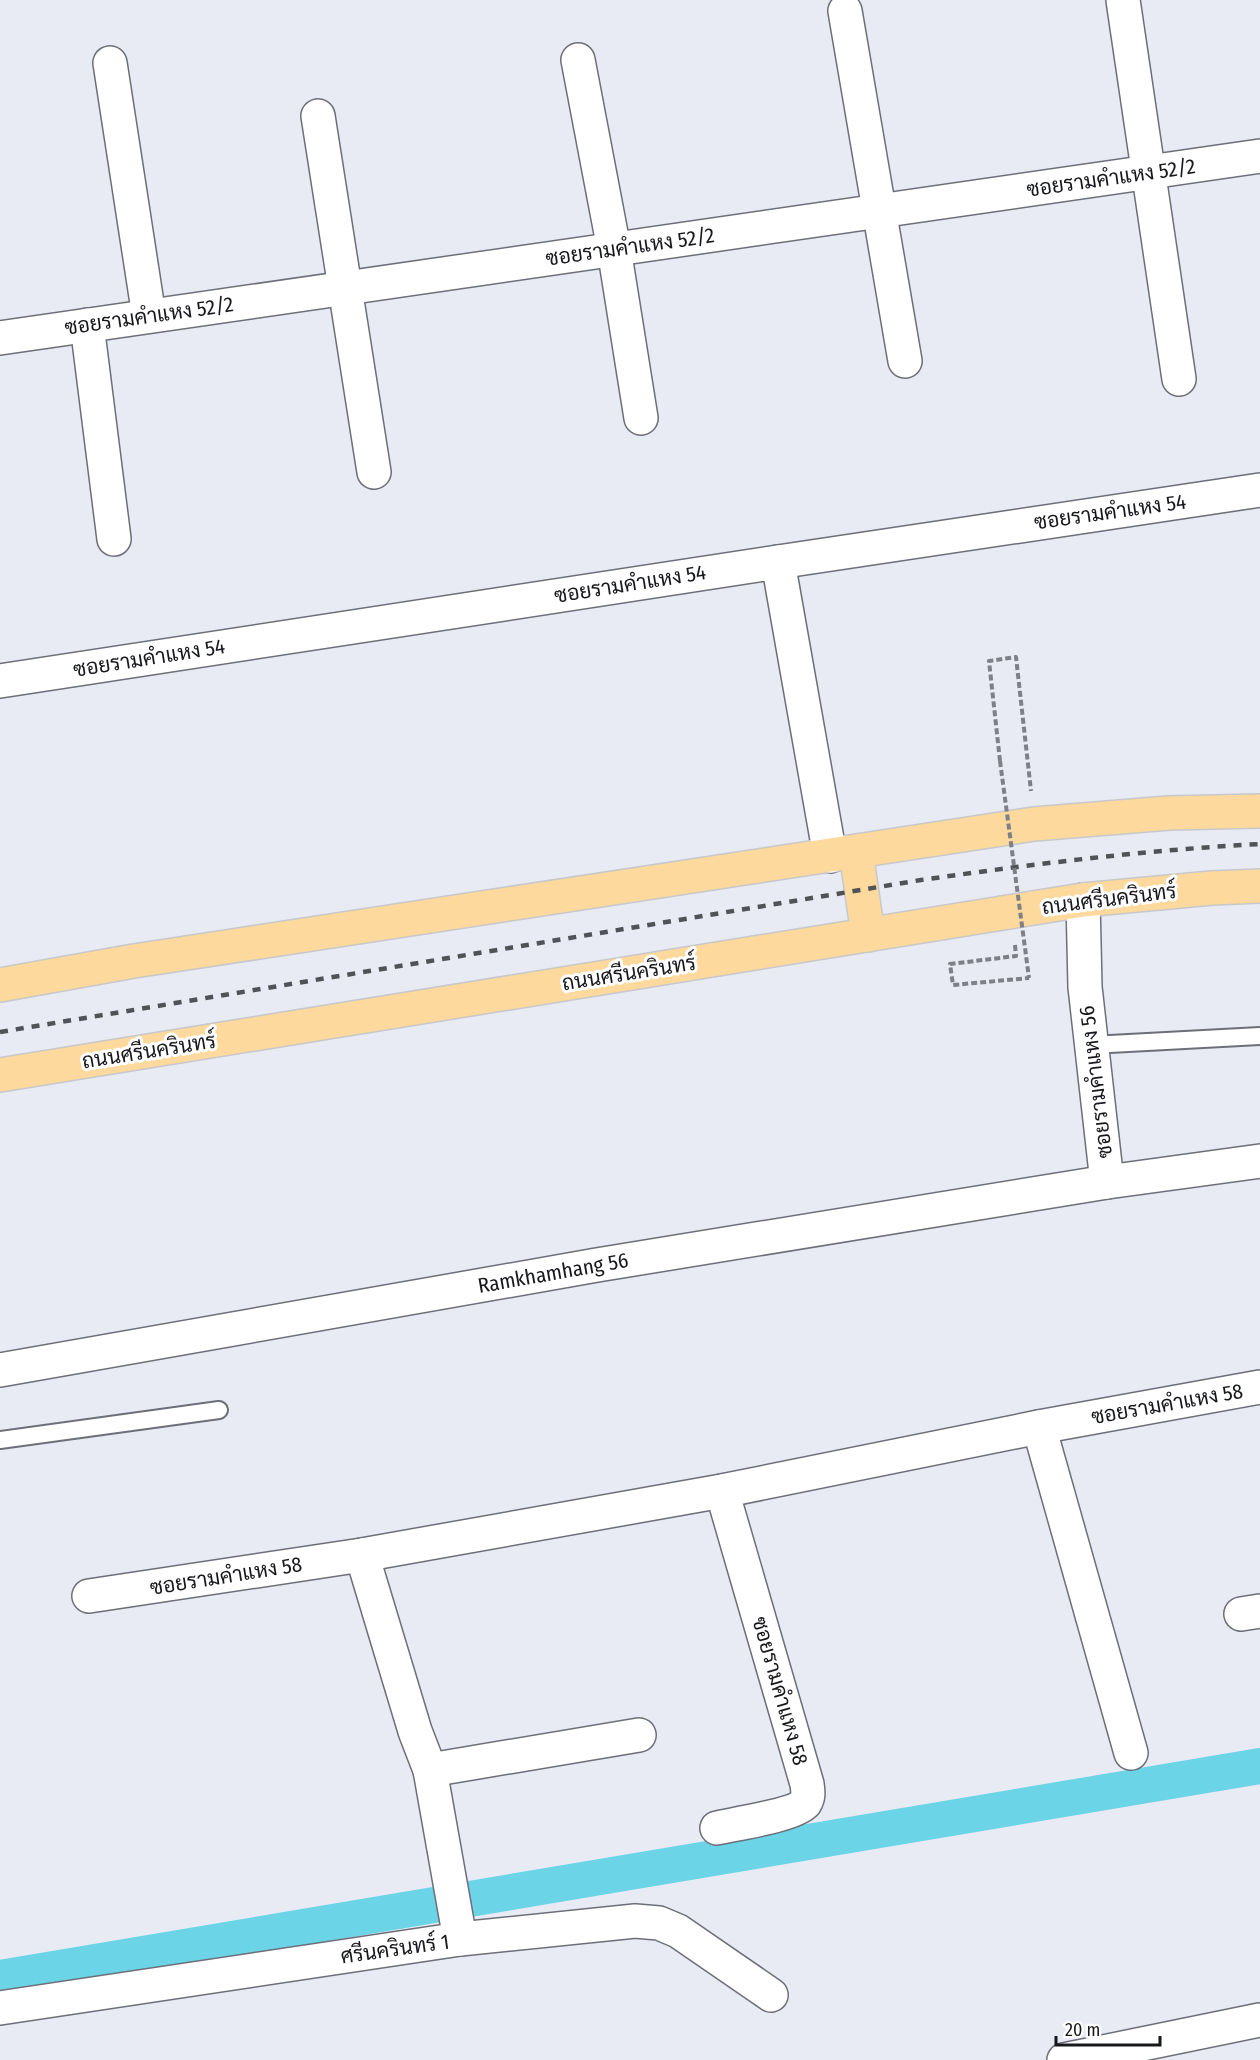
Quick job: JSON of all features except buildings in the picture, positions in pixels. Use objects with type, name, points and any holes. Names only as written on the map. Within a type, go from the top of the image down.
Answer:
[{"type":"main road","points":[[0,985],[134,962],[1034,824],[1169,813],[1260,810]]},
{"type":"main road","points":[[843,854],[868,935]]},
{"type":"main road","name":"ถนนศรีนครินทร์","points":[[0,1075],[1083,900],[1260,886]]},
{"type":"street","points":[[1123,0],[1179,379]]},
{"type":"street","points":[[845,11],[904,361]]},
{"type":"street","points":[[578,60],[614,249],[641,418]]},
{"type":"street","points":[[110,63],[148,316]]},
{"type":"street","points":[[318,116],[374,472]]},
{"type":"street","name":"ซอยรามคำแหง 52/2","points":[[0,338],[1260,156]]},
{"type":"street","points":[[87,325],[114,539]]},
{"type":"street","name":"ซอยรามคำแหง 54","points":[[0,681],[1260,490]]},
{"type":"street","points":[[778,562],[843,854]]},
{"type":"street","name":"ซอยรามคำแหง 56","points":[[1083,900],[1085,987],[1107,1182],[1260,1161]]},
{"type":"street","name":"Ramkhamhang 56","points":[[0,1370],[597,1265],[1107,1182]]},
{"type":"street","name":"ซอยรามคำแหง 58","points":[[89,1596],[363,1555],[722,1491],[1039,1427],[1260,1387]]},
{"type":"street","points":[[1039,1427],[1131,1753]]},
{"type":"street","name":"ซอยรามคำแหง 58","points":[[717,1828],[793,1811],[806,1801],[809,1794],[722,1491]]},
{"type":"street","points":[[363,1555],[415,1731],[430,1770],[460,1939]]},
{"type":"street","points":[[430,1770],[639,1735]]},
{"type":"street","name":"ศรีนครินทร์ 1","points":[[0,2008],[460,1939],[635,1921],[659,1923],[678,1931],[771,1995]]},
{"type":"street","points":[[1064,2060],[1260,2020]]},
{"type":"lane","points":[[1091,1045],[1260,1036]]},
{"type":"lane","points":[[0,1440],[219,1410]]},
{"type":"path","points":[[1016,956],[950,964],[953,985],[1029,978],[989,661],[1016,657],[1034,824]]},
{"type":"waterway","points":[[0,1978],[1260,1766]]},
{"type":"railway","points":[[0,1032],[921,880],[1090,858],[1260,844]]}]
